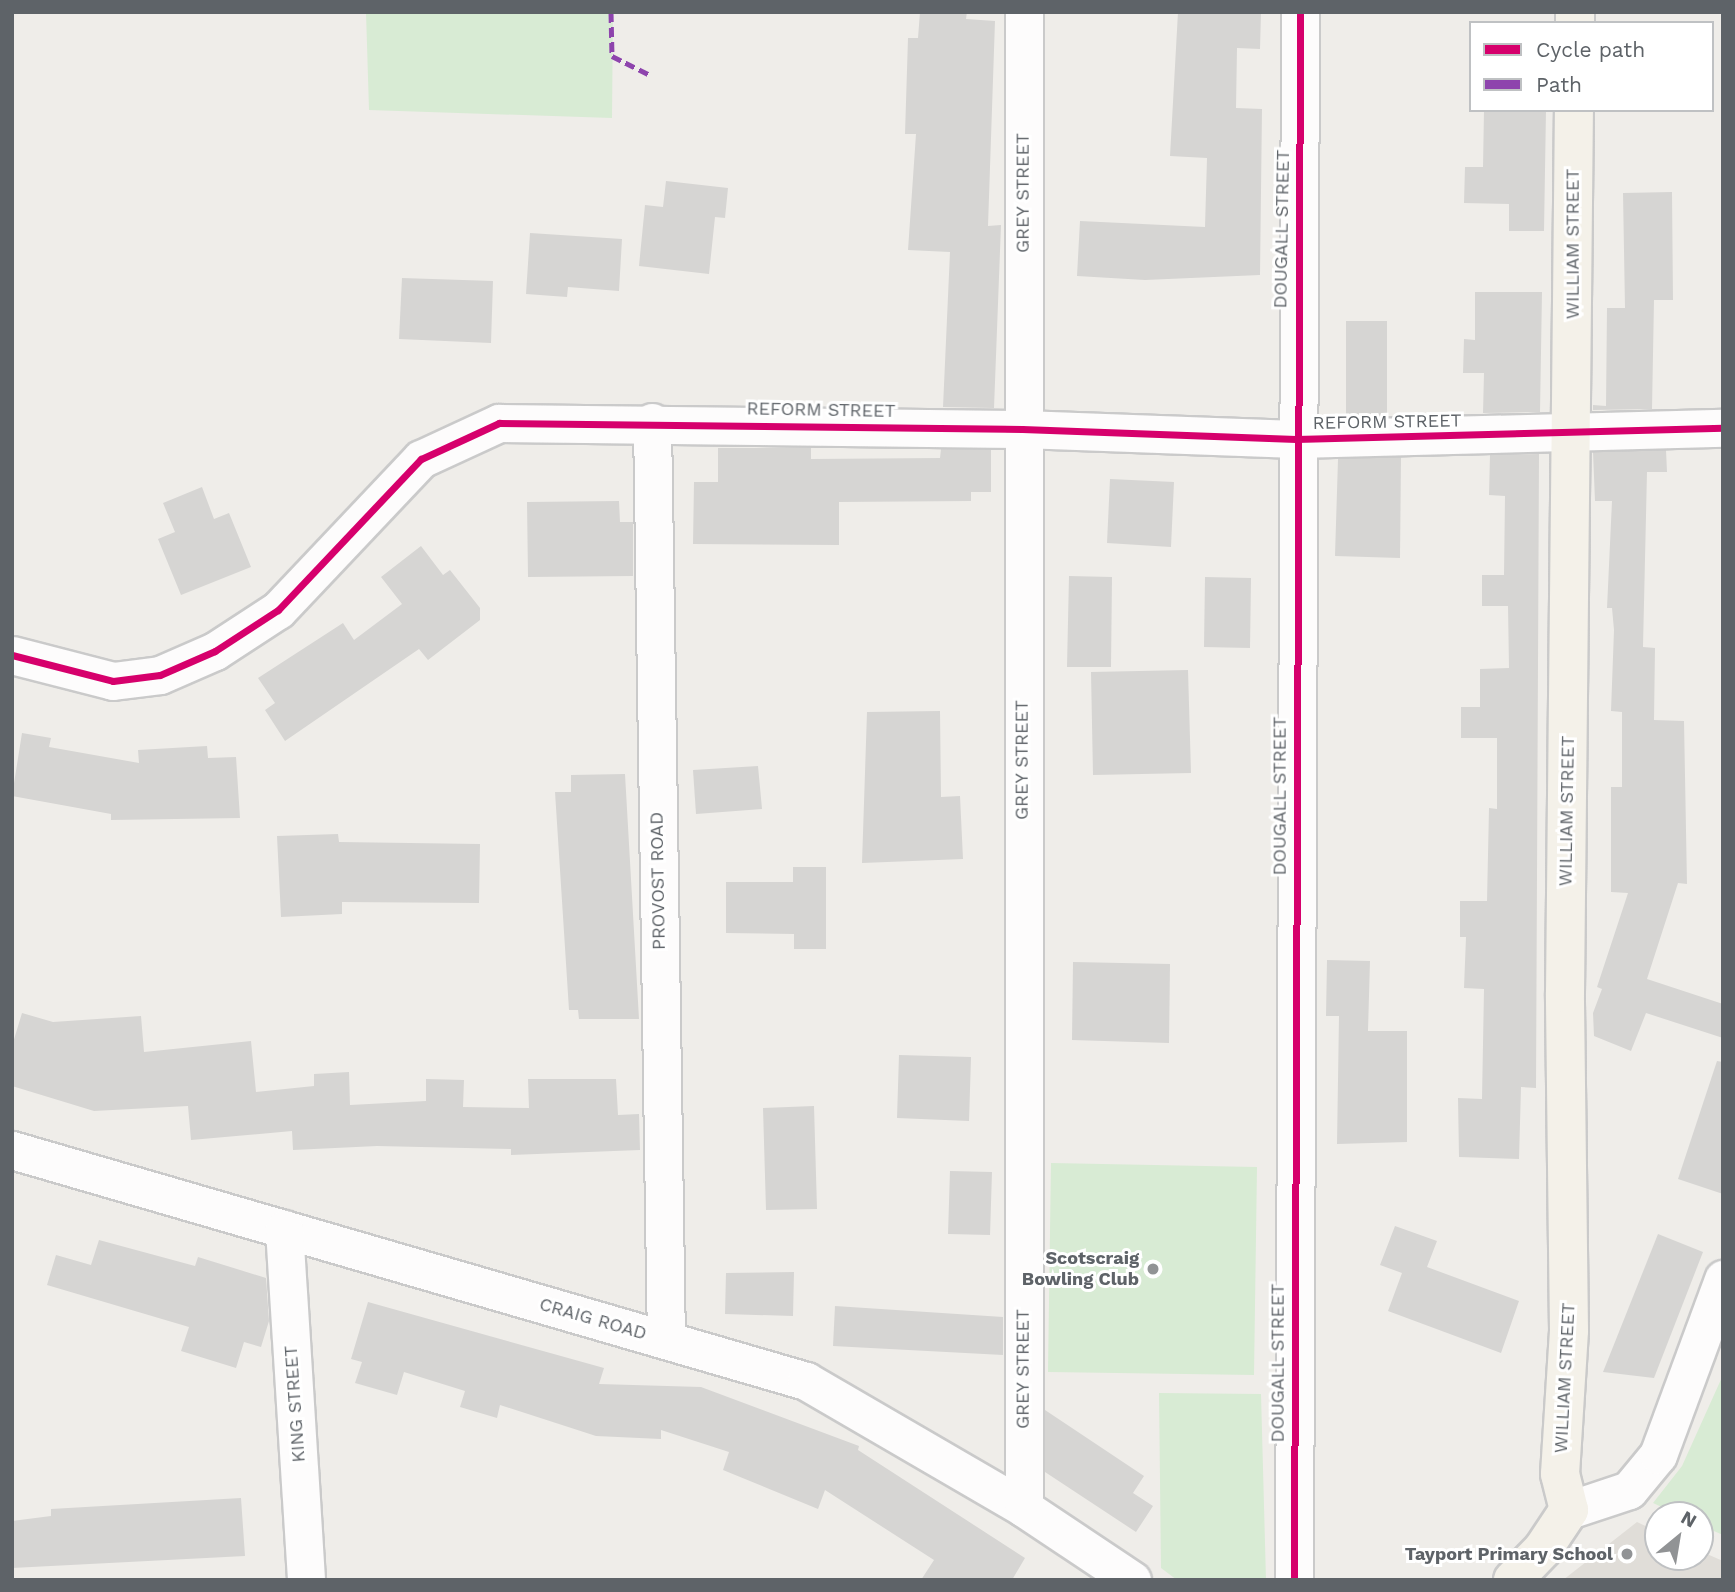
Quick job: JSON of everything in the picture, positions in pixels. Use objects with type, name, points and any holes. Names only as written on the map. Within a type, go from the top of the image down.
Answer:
[{"type":"main road","name":"WILLIAM STREET","points":[[1569,1510],[1560,1474],[1569,1330],[1565,993],[1574,112]]},
{"type":"main road","points":[[1513,1580],[1543,1549],[1569,1510]]},
{"type":"street","name":"GREY STREET","points":[[1024,12],[1024,1508]]},
{"type":"street","name":"DOUGALL STREET","points":[[1294,1580],[1296,439],[1300,12]]},
{"type":"street","name":"REFORM STREET","points":[[12,654],[113,681],[160,675],[215,651],[278,610],[421,458],[499,423],[652,422],[1022,429],[1296,439],[1572,434],[1723,428]]},
{"type":"street","name":"PROVOST ROAD","points":[[652,422],[666,1340]]},
{"type":"street","name":"CRAIG ROAD","points":[[12,1150],[806,1381],[1024,1508],[1132,1580]]},
{"type":"street","name":"KING STREET","points":[[284,1229],[306,1580]]},
{"type":"street","points":[[1569,1510],[1629,1490],[1658,1455],[1723,1279]]},
{"type":"shaded area","name":"Tayport Primary School","points":[[1637,1522],[1644,1525],[1644,1571],[1714,1571],[1714,1557],[1723,1561],[1723,1580],[1563,1580]]},
{"type":"green space","points":[[366,12],[613,12],[612,118],[369,110]]},
{"type":"green space","name":"Scotscraig Bowling Club","points":[[1051,1163],[1257,1167],[1254,1375],[1048,1372]]},
{"type":"green space","points":[[1723,1375],[1723,1535],[1714,1531],[1714,1501],[1655,1501],[1682,1466]]},
{"type":"green space","points":[[1159,1393],[1261,1394],[1266,1580],[1177,1580],[1161,1568]]},
{"type":"building","points":[[920,12],[967,12],[966,19],[995,21],[988,226],[1001,225],[994,408],[943,407],[950,252],[908,250],[916,134],[905,134],[908,38],[918,38]]},
{"type":"building","points":[[1178,12],[1261,12],[1260,49],[1237,48],[1236,108],[1262,109],[1260,275],[1145,280],[1077,276],[1080,221],[1205,227],[1207,158],[1170,156]]},
{"type":"building","points":[[1484,112],[1546,112],[1544,231],[1509,231],[1509,204],[1464,203],[1465,167],[1483,167]]},
{"type":"building","points":[[666,181],[728,188],[725,218],[715,217],[709,274],[639,266],[645,205],[663,207]]},
{"type":"building","points":[[1672,192],[1673,300],[1654,300],[1652,409],[1593,410],[1593,405],[1606,406],[1607,308],[1625,308],[1623,193]]},
{"type":"building","points":[[530,233],[622,239],[619,291],[568,287],[567,297],[526,294]]},
{"type":"building","points":[[402,278],[493,281],[491,343],[399,339]]},
{"type":"building","points":[[1475,292],[1542,292],[1540,412],[1483,413],[1484,373],[1463,373],[1464,339],[1475,340]]},
{"type":"building","points":[[1346,321],[1387,321],[1387,416],[1346,417]]},
{"type":"building","points":[[718,448],[811,448],[811,459],[940,458],[941,449],[991,450],[991,492],[971,492],[971,501],[839,502],[839,545],[693,544],[694,482],[718,482]]},
{"type":"building","points":[[1666,450],[1667,472],[1647,472],[1643,647],[1655,648],[1654,720],[1684,721],[1687,884],[1678,883],[1647,979],[1723,1004],[1723,1038],[1646,1013],[1631,1051],[1594,1036],[1593,1013],[1602,989],[1597,987],[1628,893],[1611,892],[1611,787],[1622,787],[1622,712],[1611,711],[1614,630],[1612,608],[1607,608],[1612,501],[1595,501],[1593,452]]},
{"type":"building","points":[[1539,454],[1536,1088],[1521,1087],[1519,1159],[1459,1157],[1458,1098],[1482,1099],[1484,989],[1464,988],[1466,937],[1460,937],[1460,901],[1487,901],[1489,808],[1497,809],[1497,738],[1461,738],[1461,707],[1480,707],[1480,669],[1509,668],[1508,606],[1482,606],[1482,575],[1504,575],[1505,496],[1489,495],[1490,455]]},
{"type":"building","points":[[1401,457],[1400,558],[1335,556],[1338,459]]},
{"type":"building","points":[[1110,479],[1174,482],[1171,547],[1107,543]]},
{"type":"building","points":[[202,487],[214,519],[229,513],[251,567],[181,595],[158,539],[175,532],[163,503]]},
{"type":"building","points":[[619,501],[620,522],[633,522],[633,576],[528,577],[527,502]]},
{"type":"building","points":[[421,546],[443,575],[450,570],[480,608],[480,620],[428,660],[419,649],[285,741],[265,710],[275,703],[258,678],[343,623],[354,640],[402,604],[381,577]]},
{"type":"building","points":[[1069,576],[1112,577],[1111,667],[1067,667]]},
{"type":"building","points":[[1205,577],[1251,578],[1250,648],[1204,647]]},
{"type":"building","points":[[1188,670],[1191,773],[1093,775],[1091,672]]},
{"type":"building","points":[[940,711],[941,797],[960,796],[963,859],[862,863],[867,712]]},
{"type":"building","points":[[22,733],[51,738],[49,747],[139,763],[138,750],[207,746],[208,758],[236,757],[240,818],[111,820],[111,814],[12,796]]},
{"type":"building","points":[[758,766],[762,809],[696,814],[693,770]]},
{"type":"building","points":[[625,774],[639,1019],[579,1019],[578,1010],[569,1010],[555,792],[571,792],[571,775]]},
{"type":"building","points":[[338,834],[339,842],[480,844],[479,903],[342,902],[342,914],[281,917],[277,836]]},
{"type":"building","points":[[793,867],[826,867],[826,949],[794,949],[794,934],[726,933],[726,882],[793,882]]},
{"type":"building","points":[[1327,960],[1370,961],[1368,1031],[1407,1031],[1407,1142],[1337,1144],[1339,1016],[1326,1016]]},
{"type":"building","points":[[1073,962],[1170,964],[1169,1043],[1072,1040]]},
{"type":"building","points":[[22,1013],[53,1022],[141,1016],[144,1052],[251,1041],[256,1092],[314,1086],[314,1074],[349,1072],[350,1105],[426,1101],[426,1079],[464,1080],[463,1107],[529,1108],[528,1079],[616,1079],[618,1115],[639,1114],[640,1150],[511,1155],[511,1149],[377,1146],[293,1150],[292,1131],[191,1140],[188,1106],[94,1111],[12,1086],[12,1046]]},
{"type":"building","points":[[899,1055],[971,1057],[969,1121],[897,1118]]},
{"type":"building","points":[[1717,1061],[1723,1062],[1723,1194],[1678,1179]]},
{"type":"building","points":[[814,1106],[817,1209],[766,1210],[763,1108]]},
{"type":"building","points":[[950,1171],[992,1172],[990,1235],[948,1234]]},
{"type":"building","points":[[1395,1226],[1437,1241],[1427,1267],[1519,1301],[1501,1353],[1388,1311],[1402,1273],[1380,1265]]},
{"type":"building","points":[[1658,1234],[1703,1252],[1654,1378],[1603,1372]]},
{"type":"building","points":[[99,1240],[195,1266],[198,1257],[266,1278],[269,1321],[261,1347],[244,1342],[236,1368],[181,1351],[189,1327],[47,1285],[56,1255],[91,1265]]},
{"type":"building","points":[[794,1272],[793,1316],[725,1314],[726,1273]]},
{"type":"building","points":[[368,1302],[604,1368],[599,1384],[701,1387],[859,1446],[858,1450],[1025,1558],[1012,1580],[921,1580],[934,1560],[825,1490],[818,1509],[723,1470],[729,1452],[661,1430],[661,1439],[596,1436],[500,1405],[497,1418],[460,1407],[465,1391],[404,1372],[397,1395],[355,1383],[362,1362],[351,1359]]},
{"type":"building","points":[[835,1306],[1003,1317],[1003,1355],[833,1346]]},
{"type":"building","points":[[1045,1410],[1144,1476],[1133,1493],[1153,1506],[1136,1532],[1045,1472]]},
{"type":"building","points":[[241,1498],[245,1556],[12,1568],[12,1521],[51,1516],[51,1509]]},
{"type":"marked path","points":[[611,12],[612,56],[650,75]]},
{"type":"cycle path","points":[[1294,1580],[1300,12]]},
{"type":"cycle path","points":[[12,655],[113,681],[160,675],[215,651],[278,610],[421,459],[499,423],[1022,429],[1296,439],[1723,428]]},
{"type":"place","name":"Scotscraig Bowling Club","points":[[1153,1269]]},
{"type":"place","name":"Tayport Primary School","points":[[1627,1554]]}]
